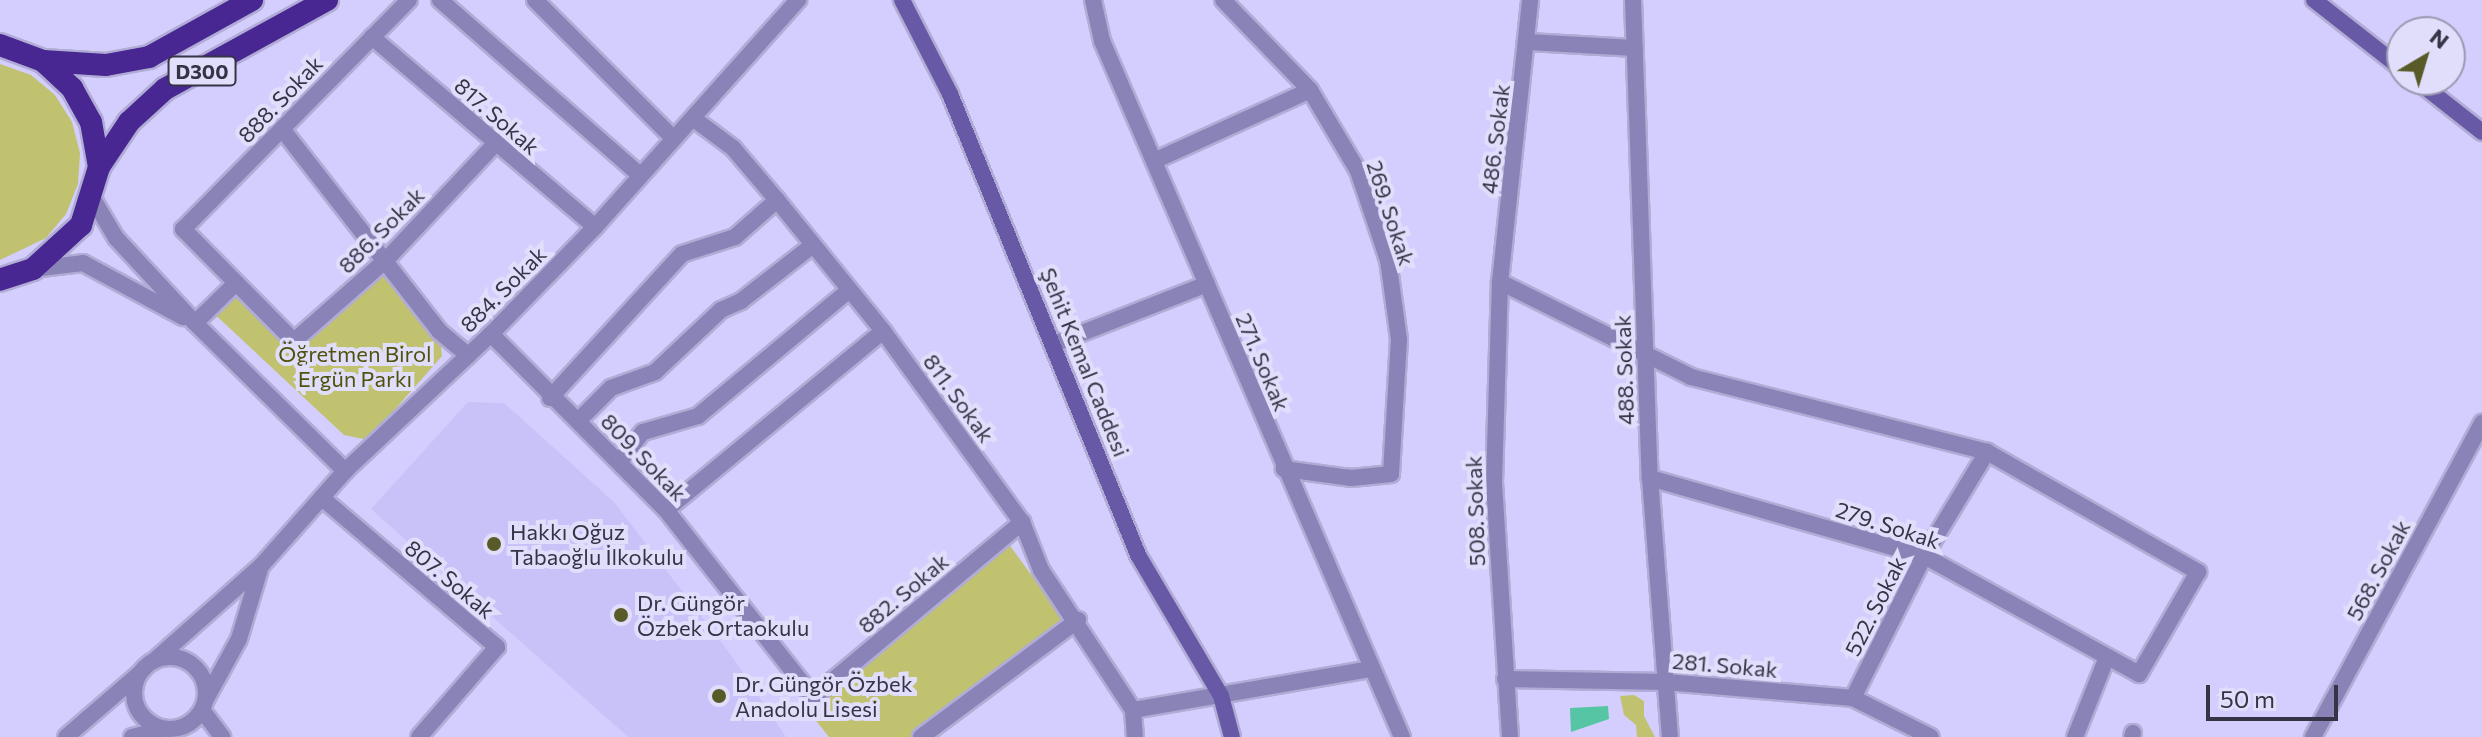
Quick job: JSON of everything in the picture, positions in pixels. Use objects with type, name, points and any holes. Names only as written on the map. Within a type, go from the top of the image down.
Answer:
[{"type":"highway","name":"D300","points":[[0,45],[43,61],[106,65],[149,57],[252,0]]},
{"type":"highway","name":"D300","points":[[0,280],[33,269],[81,225],[93,199],[99,167],[129,122],[165,89],[327,0]]},
{"type":"highway","points":[[43,61],[72,88],[91,122],[99,167]]},
{"type":"main road","name":"Şehit Kemal Caddesi","points":[[902,0],[950,94],[1138,555],[1221,696],[1232,737]]},
{"type":"main road","points":[[2314,0],[2386,56]]},
{"type":"main road","points":[[2436,96],[2482,132]]},
{"type":"street","name":"888. Sokak","points":[[235,284],[183,229],[409,0]]},
{"type":"street","points":[[440,0],[640,175]]},
{"type":"street","points":[[535,0],[673,138]]},
{"type":"street","name":"271. Sokak","points":[[1093,0],[1102,41],[1156,160],[1284,469],[1402,737]]},
{"type":"street","name":"269. Sokak","points":[[1223,0],[1310,90],[1358,171],[1388,260],[1399,339],[1391,474],[1351,478],[1284,469]]},
{"type":"street","name":"486. Sokak","points":[[1500,282],[1528,42],[1530,0]]},
{"type":"street","name":"488. Sokak","points":[[1633,0],[1650,478],[1670,737]]},
{"type":"street","name":"884. Sokak","points":[[155,660],[261,566],[345,471],[491,334],[595,227],[673,138],[694,119],[790,3]]},
{"type":"street","name":"817. Sokak","points":[[372,37],[595,227]]},
{"type":"street","points":[[1528,42],[1635,48]]},
{"type":"street","points":[[1156,160],[1310,90]]},
{"type":"street","name":"811. Sokak","points":[[694,119],[733,148],[777,200],[847,292],[883,331],[1022,522],[1041,570],[1078,620],[1133,710],[1135,737]]},
{"type":"street","points":[[282,129],[387,259],[439,331],[468,355]]},
{"type":"street","name":"886. Sokak","points":[[235,284],[294,341],[387,259],[495,144]]},
{"type":"street","points":[[93,199],[116,238],[195,323],[345,471]]},
{"type":"street","points":[[550,398],[682,254],[735,237],[777,200]]},
{"type":"street","points":[[578,421],[611,388],[655,372],[721,310],[813,245]]},
{"type":"street","points":[[33,269],[83,263],[195,323]]},
{"type":"street","points":[[1500,282],[1691,377],[1987,452]]},
{"type":"street","name":"508. Sokak","points":[[1500,282],[1494,483],[1510,737]]},
{"type":"street","points":[[195,323],[235,284]]},
{"type":"street","points":[[1054,344],[1207,284]]},
{"type":"street","points":[[620,461],[643,432],[698,416],[847,292]]},
{"type":"street","points":[[666,510],[883,331]]},
{"type":"street","name":"809. Sokak","points":[[491,334],[550,398],[620,461],[666,510],[813,697]]},
{"type":"street","name":"568. Sokak","points":[[2313,737],[2482,423]]},
{"type":"street","name":"522. Sokak","points":[[1853,698],[1924,556],[1987,452]]},
{"type":"street","name":"279. Sokak","points":[[1650,478],[1924,556],[2139,674],[2198,572],[1987,452]]},
{"type":"street","name":"807. Sokak","points":[[322,498],[497,647],[419,737]]},
{"type":"street","name":"882. Sokak","points":[[813,697],[1022,522]]},
{"type":"street","points":[[132,737],[176,732],[204,705],[239,639],[261,566]]},
{"type":"street","points":[[921,737],[1078,620]]},
{"type":"street","points":[[2075,737],[2107,657]]},
{"type":"street","points":[[66,737],[155,660],[188,662],[203,678],[204,705],[222,737]]},
{"type":"street","points":[[1133,710],[1370,669]]},
{"type":"street","points":[[140,673],[138,708],[154,725],[176,732]]},
{"type":"street","name":"281. Sokak","points":[[1505,679],[1666,682],[1853,698],[1931,737]]},
{"type":"shaded area","points":[[468,402],[504,403],[614,502],[731,655],[786,737],[628,737],[371,509]]},
{"type":"shaded area","points":[[1608,706],[1609,719],[1571,732],[1570,708]]},
{"type":"green space","points":[[0,64],[31,75],[55,95],[72,122],[80,153],[78,184],[66,214],[46,238],[0,260]]},
{"type":"green space","name":"Öğretmen Birol Ergün Parkı","points":[[387,259],[439,331],[442,356],[368,440],[344,435],[209,309],[230,288],[282,342],[294,341]]},
{"type":"green space","points":[[1008,543],[1065,621],[912,737],[829,737],[806,708]]},
{"type":"green space","points":[[1634,695],[1644,701],[1644,716],[1655,737],[1637,737],[1636,725],[1624,715],[1620,696]]},
{"type":"place","name":"Hakkı Oğuz Tabaoğlu İlkokulu","points":[[494,544]]},
{"type":"place","name":"Dr. Güngör Özbek Ortaokulu","points":[[621,615]]},
{"type":"place","name":"Dr. Güngör Özbek Anadolu Lisesi","points":[[719,696]]}]
